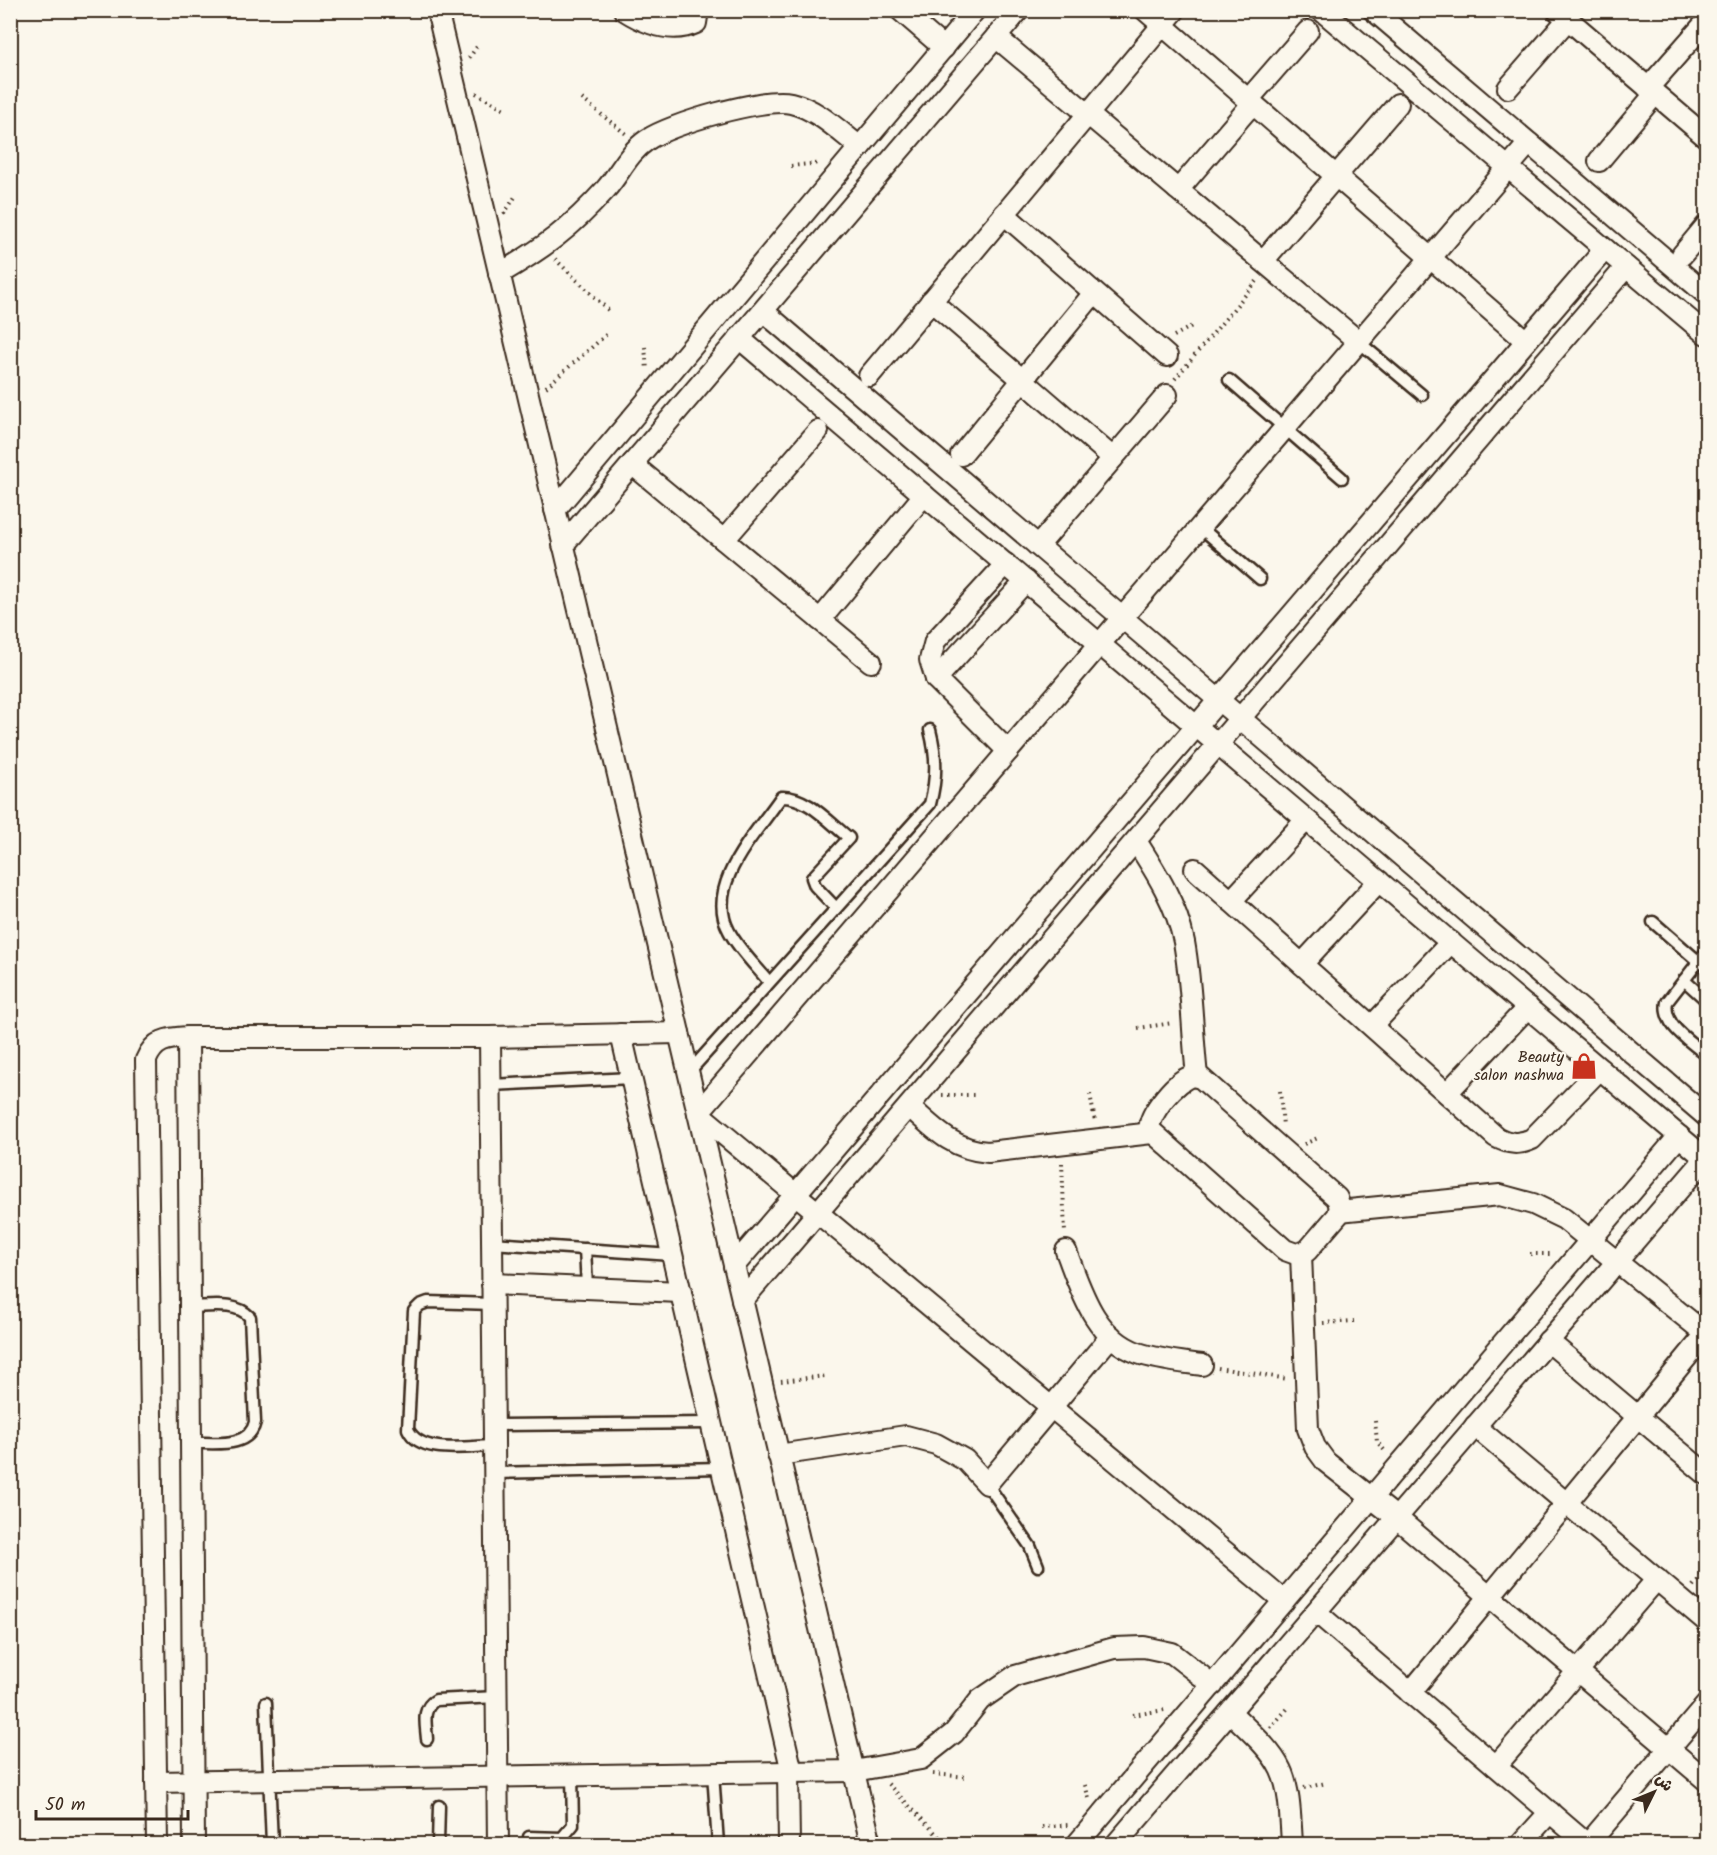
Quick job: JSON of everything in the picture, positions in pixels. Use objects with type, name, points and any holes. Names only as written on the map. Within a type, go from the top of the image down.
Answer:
[{"type":"street","points":[[437,10],[778,1455],[863,1770],[871,1845]]},
{"type":"street","points":[[624,10],[659,26],[682,29],[696,23],[698,10]]},
{"type":"street","points":[[900,10],[944,48]]},
{"type":"street","points":[[555,510],[975,10]]},
{"type":"street","points":[[563,545],[1019,10]]},
{"type":"street","points":[[1145,10],[1526,341]]},
{"type":"street","points":[[869,376],[1175,10]]},
{"type":"street","points":[[1321,10],[1707,334]]},
{"type":"street","points":[[1373,10],[1395,17],[1529,143],[1707,294]]},
{"type":"street","points":[[1508,88],[1563,15],[1707,137]]},
{"type":"street","points":[[1599,161],[1707,22]]},
{"type":"street","points":[[1178,190],[1308,31]]},
{"type":"street","points":[[996,37],[1359,342]]},
{"type":"street","points":[[499,274],[544,248],[579,219],[640,146],[670,127],[770,102],[791,103],[810,110],[860,147]]},
{"type":"street","points":[[1266,264],[1336,176],[1398,104]]},
{"type":"street","points":[[698,1113],[1529,143]]},
{"type":"street","points":[[1004,214],[1167,356]]},
{"type":"street","points":[[794,226],[817,247]]},
{"type":"street","points":[[1682,255],[1707,226]]},
{"type":"street","points":[[734,1266],[1605,249]]},
{"type":"street","points":[[742,1301],[819,1214],[1626,267]]},
{"type":"street","points":[[961,455],[1094,293]]},
{"type":"street","points":[[932,301],[1113,458]]},
{"type":"street","points":[[763,311],[1707,1116]]},
{"type":"street","points":[[739,338],[1706,1159],[1116,1845]]},
{"type":"street","points":[[1038,546],[1167,394]]},
{"type":"street","points":[[724,540],[818,431]]},
{"type":"street","points":[[632,464],[871,662]]},
{"type":"street","points":[[820,620],[924,495]]},
{"type":"street","points":[[1006,564],[935,641],[930,660],[936,679],[1008,751]]},
{"type":"street","points":[[936,679],[1026,581]]},
{"type":"street","points":[[1231,901],[1306,820]]},
{"type":"street","points":[[1136,842],[1156,872],[1172,906],[1184,941],[1197,1076],[1334,1195],[1339,1202],[1339,1211],[1307,1251],[1301,1254],[1285,1250],[1152,1133],[1148,1123],[1150,1116],[1183,1078],[1197,1076]]},
{"type":"street","points":[[1195,869],[1496,1137],[1514,1143],[1523,1143],[1532,1139],[1600,1069]]},
{"type":"street","points":[[1302,964],[1379,881]]},
{"type":"street","points":[[1372,1026],[1451,942]]},
{"type":"street","points":[[1489,975],[1510,948]]},
{"type":"street","points":[[978,983],[1000,1000]]},
{"type":"street","points":[[1447,1093],[1528,1007]]},
{"type":"street","points":[[157,1845],[146,1060],[151,1048],[161,1040],[188,1036],[490,1037],[679,1033]]},
{"type":"street","points":[[621,1034],[790,1772],[789,1845]]},
{"type":"street","points":[[188,1036],[189,1443],[194,1845]]},
{"type":"street","points":[[490,1037],[498,1845]]},
{"type":"street","points":[[915,1101],[949,1141],[972,1151],[988,1152],[1152,1133]]},
{"type":"street","points":[[698,1113],[1284,1601]]},
{"type":"street","points":[[1077,1845],[1679,1136]]},
{"type":"street","points":[[1339,1211],[1500,1195],[1543,1209],[1564,1219],[1707,1334],[1410,1693]]},
{"type":"street","points":[[1066,1251],[1091,1314],[1111,1336],[1137,1353],[1202,1365]]},
{"type":"street","points":[[1301,1254],[1308,1429],[1315,1447],[1326,1462],[1397,1518],[1707,1780]]},
{"type":"street","points":[[492,1284],[681,1292]]},
{"type":"street","points":[[778,1455],[906,1436],[936,1444],[965,1460],[987,1484],[1111,1336]]},
{"type":"street","points":[[1548,1341],[1707,1474]]},
{"type":"street","points":[[1475,1426],[1707,1621]]},
{"type":"street","points":[[1424,1437],[1433,1450],[1448,1458]]},
{"type":"street","points":[[1496,1766],[1657,1579]]},
{"type":"street","points":[[1316,1612],[1588,1845],[1707,1705]]},
{"type":"street","points":[[156,1782],[863,1770],[921,1759],[954,1733],[980,1700],[1015,1676],[1114,1648],[1144,1647],[1172,1653],[1213,1685]]},
{"type":"street","points":[[1230,1712],[1274,1754],[1284,1772],[1289,1792],[1292,1845]]},
{"type":"street","points":[[1521,1845],[1550,1812]]},
{"type":"lane","points":[[1359,342],[1422,395]]},
{"type":"lane","points":[[1229,380],[1342,478]]},
{"type":"lane","points":[[1200,527],[1260,579]]},
{"type":"lane","points":[[688,1073],[930,804],[936,779],[937,762],[930,730]]},
{"type":"lane","points":[[769,982],[729,932],[723,915],[721,897],[725,879],[781,797],[790,796],[802,801],[849,838],[812,878],[815,886],[836,908]]},
{"type":"lane","points":[[1653,922],[1699,962]]},
{"type":"lane","points":[[1707,952],[1667,1002],[1666,1016],[1670,1023],[1707,1055]]},
{"type":"lane","points":[[1684,980],[1707,1000]]},
{"type":"lane","points":[[490,1085],[631,1078]]},
{"type":"lane","points":[[492,1243],[672,1254]]},
{"type":"lane","points":[[585,1249],[587,1287]]},
{"type":"lane","points":[[493,1304],[428,1302],[420,1305],[414,1311],[408,1429],[412,1437],[427,1446],[494,1446]]},
{"type":"lane","points":[[189,1307],[236,1307],[244,1310],[250,1317],[255,1422],[248,1437],[241,1442],[189,1443]]},
{"type":"lane","points":[[494,1425],[711,1424]]},
{"type":"lane","points":[[495,1473],[722,1468]]},
{"type":"lane","points":[[987,1484],[1030,1546],[1038,1566]]},
{"type":"lane","points":[[427,1739],[425,1712],[429,1704],[436,1701],[497,1697]]},
{"type":"lane","points":[[266,1703],[272,1845]]},
{"type":"lane","points":[[713,1773],[718,1845]]},
{"type":"lane","points":[[528,1837],[562,1838],[570,1832],[573,1825],[572,1775]]},
{"type":"lane","points":[[438,1845],[439,1806]]},
{"type":"path","points":[[582,99],[640,146]]},
{"type":"path","points":[[544,248],[608,310]]},
{"type":"path","points":[[1167,394],[1167,389],[1266,264]]},
{"type":"path","points":[[530,401],[607,334]]},
{"type":"path","points":[[1138,1028],[1191,1020]]},
{"type":"path","points":[[1090,1094],[1098,1140]]},
{"type":"path","points":[[915,1101],[977,1095]]},
{"type":"path","points":[[1061,1144],[1066,1251]]},
{"type":"path","points":[[1304,1324],[1354,1321]]},
{"type":"path","points":[[1202,1365],[1306,1382]]},
{"type":"path","points":[[761,1383],[825,1376]]},
{"type":"path","points":[[1375,1421],[1377,1442],[1399,1467]]},
{"type":"path","points":[[1260,1740],[1290,1706]]},
{"type":"path","points":[[863,1770],[946,1845]]},
{"type":"place","name":"Beauty salon nashwa","points":[[1584,1066]]}]
